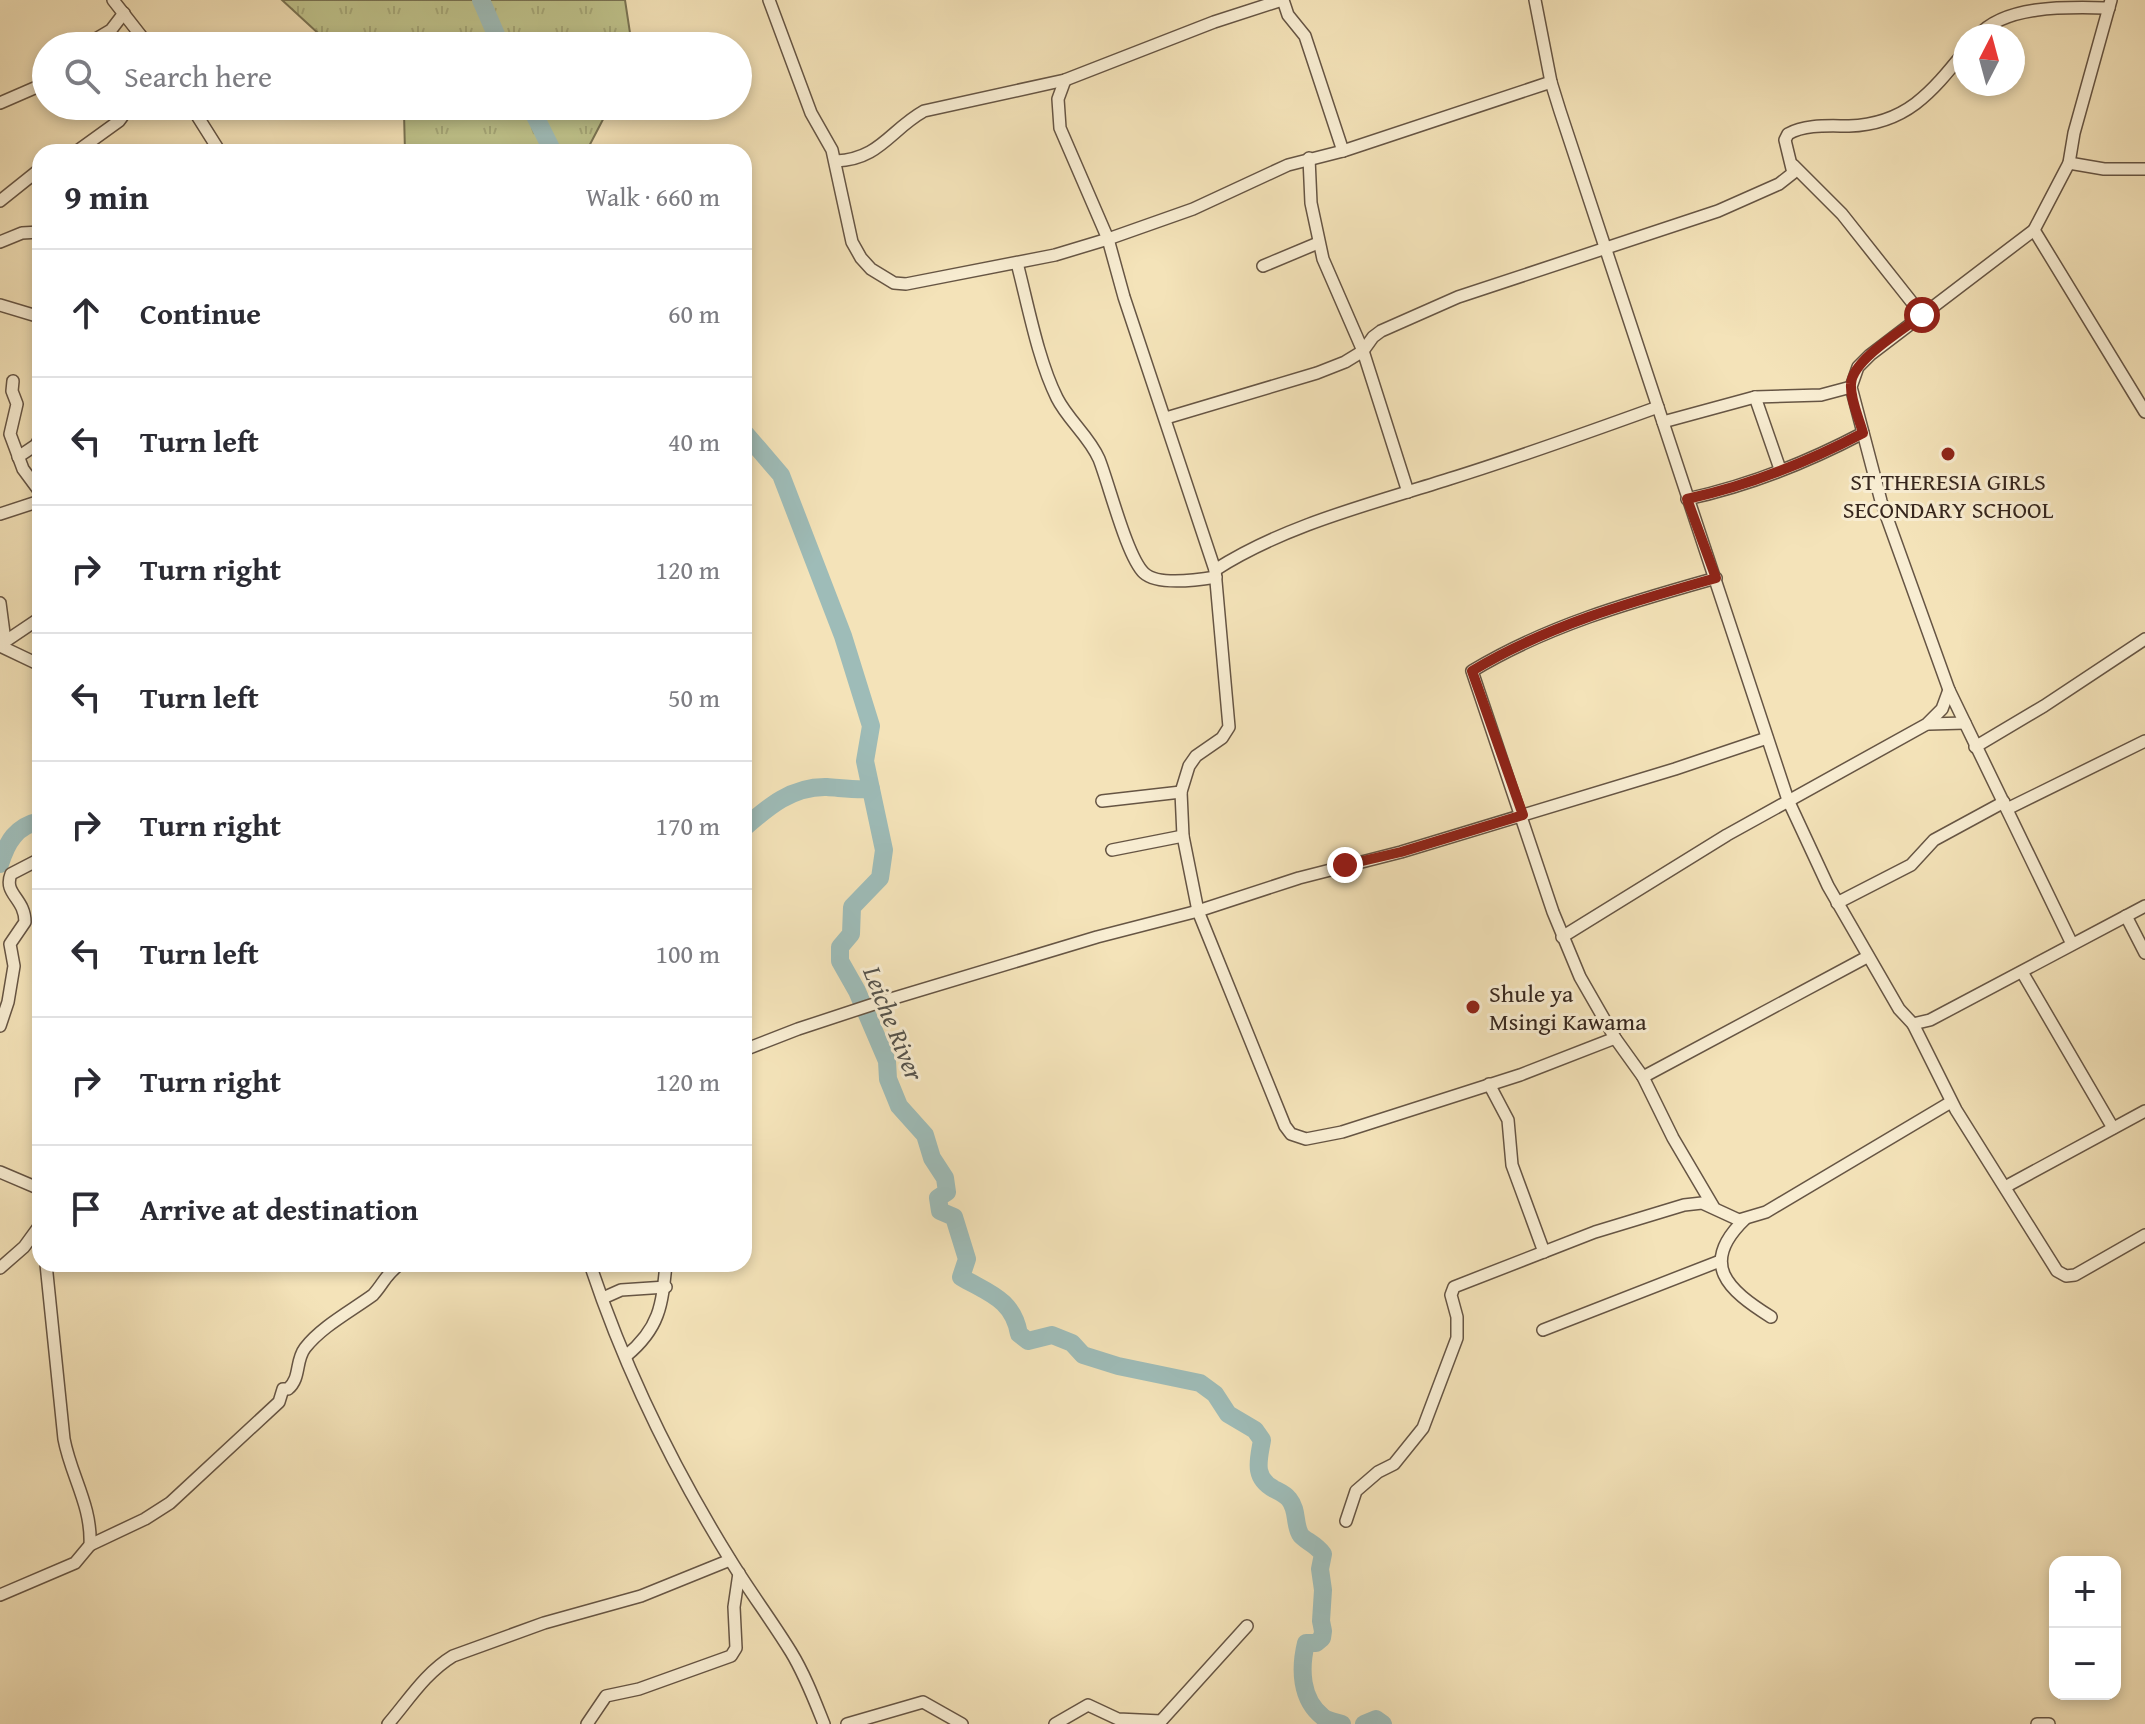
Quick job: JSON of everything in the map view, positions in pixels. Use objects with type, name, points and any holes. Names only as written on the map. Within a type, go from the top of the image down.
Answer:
[{"type":"street","points":[[113,0],[138,32]]},
{"type":"street","points":[[769,0],[811,113],[836,161],[852,242],[861,258],[894,283],[906,284],[1017,263],[1108,239],[1193,209],[1267,172],[1343,151],[1551,82]]},
{"type":"street","points":[[836,161],[863,156],[882,147],[909,120],[924,111],[1065,80],[1214,22],[1282,0],[1288,15],[1305,36],[1343,151]]},
{"type":"street","points":[[1535,0],[1551,82],[1687,499],[1788,800],[1837,903],[1899,1009],[1913,1024],[1951,1102],[2053,1266],[2066,1276],[2088,1268],[2145,1235]]},
{"type":"street","points":[[1995,24],[2037,9],[2110,4],[2069,163],[2034,230],[1858,367],[1851,387],[1881,501],[1949,690],[2072,944]]},
{"type":"street","points":[[108,32],[124,13]]},
{"type":"street","points":[[1166,418],[1317,373],[1363,351],[1381,331],[1431,309],[1718,211],[1779,184],[1793,173],[1785,140],[1788,134],[1807,128],[1875,123],[1907,112],[1926,96],[1953,65]]},
{"type":"street","points":[[1065,80],[1058,99],[1060,128],[1108,239],[1124,297],[1216,574],[1229,727],[1222,738],[1196,756],[1189,766],[1181,792],[1183,836],[1198,911],[1291,1134],[1306,1139],[1342,1132],[1520,1075],[1615,1038]]},
{"type":"street","points":[[0,103],[32,89]]},
{"type":"street","points":[[87,144],[120,120]]},
{"type":"street","points":[[199,120],[212,144]]},
{"type":"street","points":[[1309,158],[1311,203],[1318,243],[1363,351],[1408,492]]},
{"type":"street","points":[[2069,163],[2104,169],[2145,169]]},
{"type":"street","points":[[1793,165],[1842,214],[1922,315]]},
{"type":"street","points":[[0,201],[32,175]]},
{"type":"street","points":[[2034,230],[2145,412]]},
{"type":"street","points":[[0,242],[32,232]]},
{"type":"street","points":[[1263,266],[1318,243]]},
{"type":"street","points":[[1017,263],[1057,399],[1096,452],[1117,514],[1141,570],[1155,579],[1177,581],[1216,574],[1271,540],[1658,407]]},
{"type":"street","points":[[0,305],[32,315]]},
{"type":"street","points":[[13,381],[12,391],[17,404],[10,434],[18,457],[32,479]]},
{"type":"street","points":[[1663,422],[1755,397],[1821,395],[1851,387]]},
{"type":"street","points":[[1755,397],[1780,469]]},
{"type":"street","points":[[1687,499],[1742,484],[1863,433]]},
{"type":"street","points":[[18,457],[32,448]]},
{"type":"street","points":[[0,514],[32,504]]},
{"type":"street","points":[[1713,1206],[1673,1138],[1643,1077],[1615,1038],[1580,977],[1562,937],[1472,671],[1502,653],[1583,617],[1716,578]]},
{"type":"street","points":[[0,603],[2,644]]},
{"type":"street","points":[[2,644],[32,623]]},
{"type":"street","points":[[1975,747],[2145,639]]},
{"type":"street","points":[[2,644],[32,661]]},
{"type":"street","points":[[2132,648],[2145,651]]},
{"type":"street","points":[[1562,937],[1727,835],[1927,724],[1939,714],[1949,690]]},
{"type":"street","points":[[1927,724],[1965,723]]},
{"type":"street","points":[[752,1047],[871,1005],[1097,937],[1198,911],[1299,878],[1401,852],[1767,738]]},
{"type":"street","points":[[1837,903],[1911,865],[1934,840],[2145,741]]},
{"type":"street","points":[[1102,801],[1181,792]]},
{"type":"street","points":[[1112,850],[1183,836]]},
{"type":"street","points":[[0,1026],[14,966],[10,944],[25,922],[23,906],[10,891],[9,878],[32,863]]},
{"type":"street","points":[[1913,1024],[1930,1020],[2145,906]]},
{"type":"street","points":[[2126,916],[2145,953]]},
{"type":"street","points":[[1643,1077],[1867,957]]},
{"type":"street","points":[[2022,972],[2113,1128]]},
{"type":"street","points":[[1489,1084],[1508,1120],[1512,1165],[1544,1252]]},
{"type":"street","points":[[1346,1521],[1356,1491],[1378,1472],[1394,1464],[1423,1428],[1457,1338],[1457,1317],[1451,1295],[1454,1287],[1595,1232],[1684,1205],[1702,1203],[1730,1217],[1746,1219],[1766,1212],[1951,1102]]},
{"type":"street","points":[[2005,1187],[2145,1111]]},
{"type":"street","points":[[0,1172],[32,1186]]},
{"type":"street","points":[[1746,1219],[1726,1241],[1720,1261],[1723,1276],[1730,1286],[1771,1317]]},
{"type":"street","points":[[0,1268],[32,1236]]},
{"type":"street","points":[[1543,1330],[1720,1261]]},
{"type":"street","points":[[47,1272],[64,1439],[88,1509],[90,1545]]},
{"type":"street","points":[[0,1595],[75,1563],[90,1545],[145,1519],[185,1492],[243,1433],[279,1402],[283,1389],[288,1389],[296,1380],[299,1360],[310,1343],[373,1295],[390,1272]]},
{"type":"street","points":[[593,1272],[626,1356],[675,1460],[730,1560],[804,1675],[824,1724]]},
{"type":"street","points":[[626,1356],[653,1326],[666,1287],[666,1272]]},
{"type":"street","points":[[603,1298],[621,1290],[666,1287]]},
{"type":"street","points":[[388,1724],[426,1678],[453,1656],[544,1623],[641,1596],[730,1560]]},
{"type":"street","points":[[587,1724],[606,1696],[639,1689],[731,1656],[736,1648],[734,1607],[739,1573]]},
{"type":"street","points":[[1055,1724],[1088,1705],[1118,1719],[1161,1721],[1247,1626]]},
{"type":"street","points":[[847,1724],[923,1702],[962,1724]]},
{"type":"street","points":[[2037,1724],[2049,1724]]},
{"type":"green space","points":[[282,0],[625,0],[630,32],[317,32]]},
{"type":"green space","points":[[404,120],[603,120],[590,144],[405,144]]},
{"type":"waterway","name":"Leiche River","points":[[481,0],[495,32]]},
{"type":"waterway","name":"Leiche River","points":[[537,120],[549,144]]},
{"type":"waterway","name":"Leiche River","points":[[752,441],[781,475],[843,636],[871,726],[865,761],[884,850],[880,878],[852,907],[851,934],[840,947],[840,961],[857,991],[887,1061],[888,1079],[899,1106],[925,1135],[932,1158],[945,1178],[947,1192],[938,1198],[940,1211],[954,1217],[967,1259],[961,1277],[998,1298],[1011,1313],[1019,1334],[1028,1341],[1052,1335],[1072,1343],[1083,1355],[1118,1366],[1200,1383],[1215,1394],[1228,1414],[1255,1430],[1262,1440],[1259,1461],[1262,1479],[1289,1499],[1300,1534],[1323,1554],[1320,1569],[1322,1638],[1316,1643],[1306,1643],[1304,1683],[1315,1710],[1325,1718],[1342,1724]]},
{"type":"waterway","points":[[752,822],[772,806],[803,790],[827,787],[871,789]]},
{"type":"waterway","points":[[0,864],[14,836],[32,823]]},
{"type":"waterway","name":"Leiche River","points":[[1364,1724],[1376,1719],[1383,1724]]},
{"type":"place","name":"ST THERESIA GIRLS SECONDARY SCHOOL","points":[[1948,454]]},
{"type":"place","name":"Shule ya Msingi Kawama","points":[[1473,1007]]},
{"type":"route","points":[[1345,865],[1401,852],[1523,815],[1472,671],[1502,653],[1583,617],[1716,578],[1687,499],[1742,484],[1863,433],[1851,387],[1853,375],[1870,355],[1922,315]]}]
